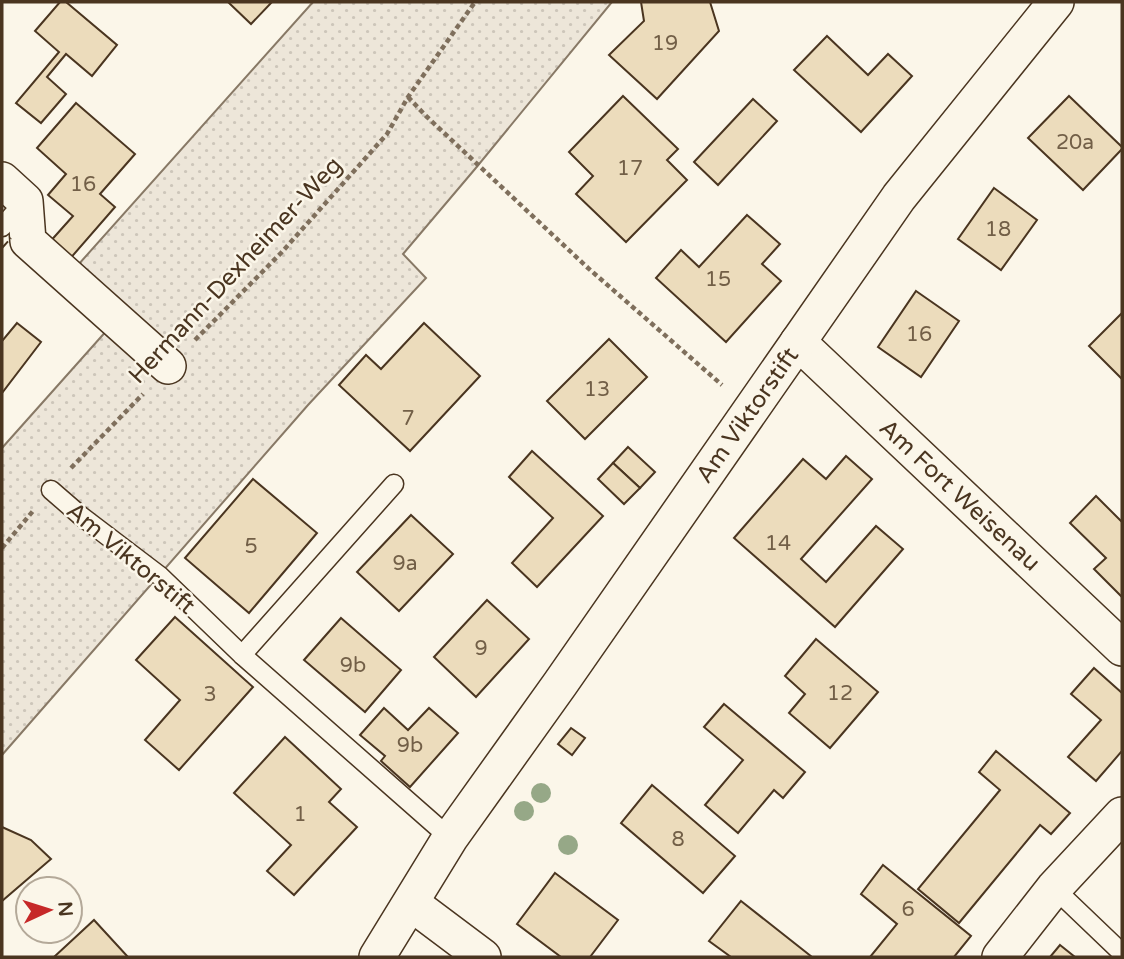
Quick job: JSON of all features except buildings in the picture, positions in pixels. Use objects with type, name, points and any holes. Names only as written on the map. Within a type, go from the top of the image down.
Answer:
[{"type":"street","name":"Am Viktorstift","points":[[377,957],[450,838],[899,197],[1056,2]]},
{"type":"street","points":[[13,191],[28,241],[168,366]]},
{"type":"street","name":"Am Fort Weisenau","points":[[797,342],[1122,648]]},
{"type":"street","points":[[1000,957],[1054,888],[1122,815]]},
{"type":"street","points":[[411,903],[483,957]]},
{"type":"lane","points":[[2,227],[13,191]]},
{"type":"lane","points":[[242,655],[394,484]]},
{"type":"lane","name":"Am Viktorstift","points":[[51,490],[80,516],[160,576],[242,655],[450,838]]},
{"type":"lane","points":[[1054,888],[1122,953]]},
{"type":"path","name":"Hermann-Dexheimer-Weg","points":[[2,548],[51,490],[168,366],[281,253],[387,134],[408,97],[475,2]]},
{"type":"path","points":[[408,97],[589,268],[729,392]]},
{"type":"shaded area","points":[[313,2],[612,2],[403,254],[426,278],[308,405],[2,755],[2,448],[125,310],[78,265]]},
{"type":"fence","points":[[2,248],[11,238]]}]
